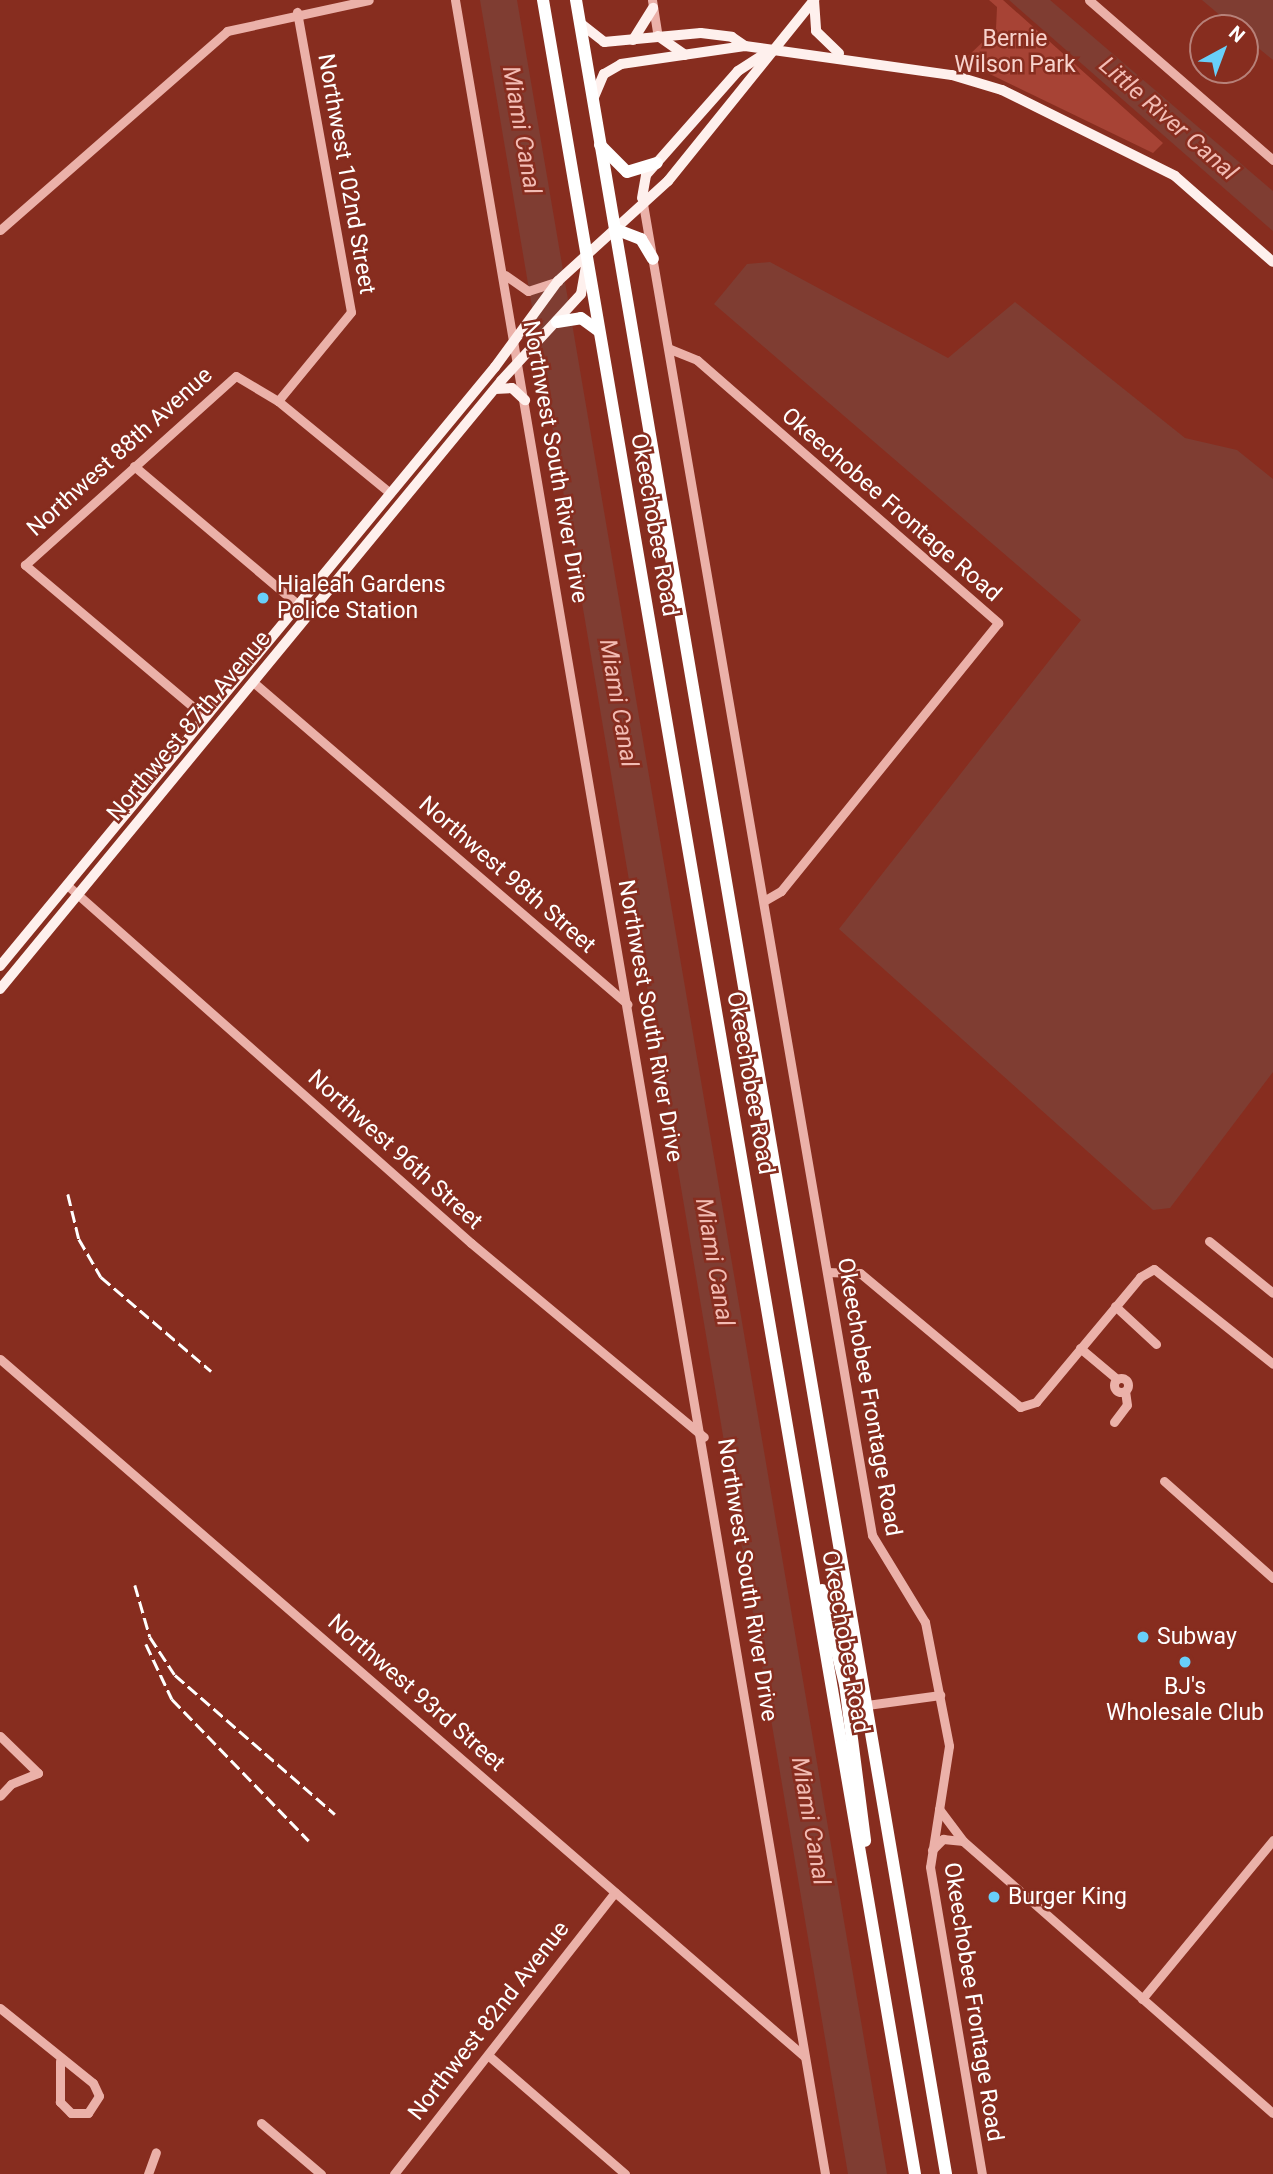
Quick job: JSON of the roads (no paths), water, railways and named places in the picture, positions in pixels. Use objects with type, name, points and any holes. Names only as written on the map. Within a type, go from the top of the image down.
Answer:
[{"type":"highway","name":"Okeechobee Road","points":[[543,0],[915,2174]]},
{"type":"highway","name":"Okeechobee Road","points":[[576,0],[946,2174]]},
{"type":"highway","points":[[600,145],[627,172],[657,163]]},
{"type":"highway","points":[[615,229],[641,239],[653,258]]},
{"type":"highway","points":[[557,322],[573,311],[599,331]]},
{"type":"highway","points":[[803,1515],[845,1684],[873,1921]]},
{"type":"highway","points":[[845,1684],[867,1705],[853,1737]]},
{"type":"main road","points":[[573,311],[580,294],[587,260],[642,198],[668,181],[814,0]]},
{"type":"main road","points":[[814,0],[816,31],[841,55]]},
{"type":"main road","points":[[633,40],[652,4]]},
{"type":"main road","points":[[580,23],[604,43],[658,36],[719,34],[745,46]]},
{"type":"main road","points":[[658,36],[687,56]]},
{"type":"main road","points":[[593,104],[600,79],[613,67],[715,53],[745,46],[841,55],[1002,90],[1175,176],[1273,262]]},
{"type":"main road","points":[[642,198],[646,176],[657,163],[732,78],[774,47]]},
{"type":"main road","points":[[715,53],[729,60],[732,78]]},
{"type":"main road","points":[[703,139],[703,121],[719,93]]},
{"type":"main road","name":"Northwest 87th Avenue","points":[[0,966],[515,340],[558,281],[568,270],[587,260]]},
{"type":"main road","name":"Northwest 87th Avenue","points":[[0,989],[495,389],[557,322]]},
{"type":"main road","points":[[495,389],[512,388],[525,400]]},
{"type":"street","points":[[0,230],[227,31],[298,12],[369,0]]},
{"type":"street","name":"Northwest South River Drive","points":[[455,0],[704,1437],[825,2174]]},
{"type":"street","points":[[1089,0],[1273,160]]},
{"type":"street","points":[[652,4],[658,36]]},
{"type":"street","name":"Northwest 102nd Street","points":[[278,401],[351,312],[298,12]]},
{"type":"street","name":"Okeechobee Frontage Road","points":[[642,198],[872,1535],[925,1622],[940,1695],[950,1766],[930,1853],[982,2174]]},
{"type":"street","points":[[503,274],[516,286],[528,291],[558,281]]},
{"type":"street","name":"Okeechobee Frontage Road","points":[[670,349],[697,360],[998,624],[781,891],[764,901]]},
{"type":"street","name":"Northwest 88th Avenue","points":[[205,717],[25,565],[228,379],[245,377],[390,493]]},
{"type":"street","points":[[134,466],[309,614]]},
{"type":"street","name":"Northwest 98th Street","points":[[253,682],[627,1004]]},
{"type":"street","name":"Northwest 96th Street","points":[[67,885],[471,1243],[704,1437]]},
{"type":"street","points":[[1209,1241],[1273,1293]]},
{"type":"street","points":[[827,1272],[860,1273],[1025,1407],[1115,1306],[1154,1269],[1273,1364]]},
{"type":"street","points":[[1115,1306],[1156,1344]]},
{"type":"street","points":[[1080,1348],[1117,1379],[1126,1381],[1126,1396],[1114,1422]]},
{"type":"street","name":"Northwest 93rd Street","points":[[0,1359],[806,2057]]},
{"type":"street","points":[[1164,1481],[1273,1578]]},
{"type":"street","points":[[867,1705],[940,1695]]},
{"type":"street","points":[[0,1736],[38,1773],[11,1784],[0,1796]]},
{"type":"street","points":[[939,1808],[963,1841],[1273,2112]]},
{"type":"street","points":[[930,1853],[943,1839],[963,1841]]},
{"type":"street","points":[[1142,1999],[1273,1840]]},
{"type":"street","name":"Northwest 82nd Avenue","points":[[394,2174],[615,1892]]},
{"type":"street","points":[[0,2008],[60,2061],[98,2090],[88,2113],[71,2113],[60,2102],[60,2061]]},
{"type":"street","points":[[489,2056],[625,2174]]},
{"type":"street","points":[[261,2123],[321,2174]]},
{"type":"street","points":[[148,2174],[156,2152]]},
{"type":"water","name":"Miami Canal","points":[[480,0],[517,0],[887,2174],[848,2174]]},
{"type":"water","name":"Little River Canal","points":[[1009,0],[1050,0],[1273,191],[1273,231]]},
{"type":"water","points":[[1202,0],[1273,0],[1273,60],[1259,48],[1259,14],[1218,14]]},
{"type":"water","points":[[770,262],[948,358],[1015,302],[1185,438],[1237,450],[1273,479],[1273,1072],[1170,1208],[1153,1210],[839,929],[1081,620],[714,304],[747,264]]},
{"type":"railway","points":[[68,1194],[79,1239],[101,1277],[211,1371]]},
{"type":"railway","points":[[135,1585],[150,1637],[175,1675],[335,1814]]},
{"type":"railway","points":[[146,1644],[172,1699],[309,1841]]},
{"type":"place","name":"Hialeah Gardens Police Station","points":[[263,598]]},
{"type":"place","name":"Subway","points":[[1143,1637]]},
{"type":"place","name":"BJ's Wholesale Club","points":[[1185,1662]]},
{"type":"place","name":"Burger King","points":[[994,1897]]},
{"type":"park label","name":"Bernie Wilson Park","points":[[1015,52]]}]
